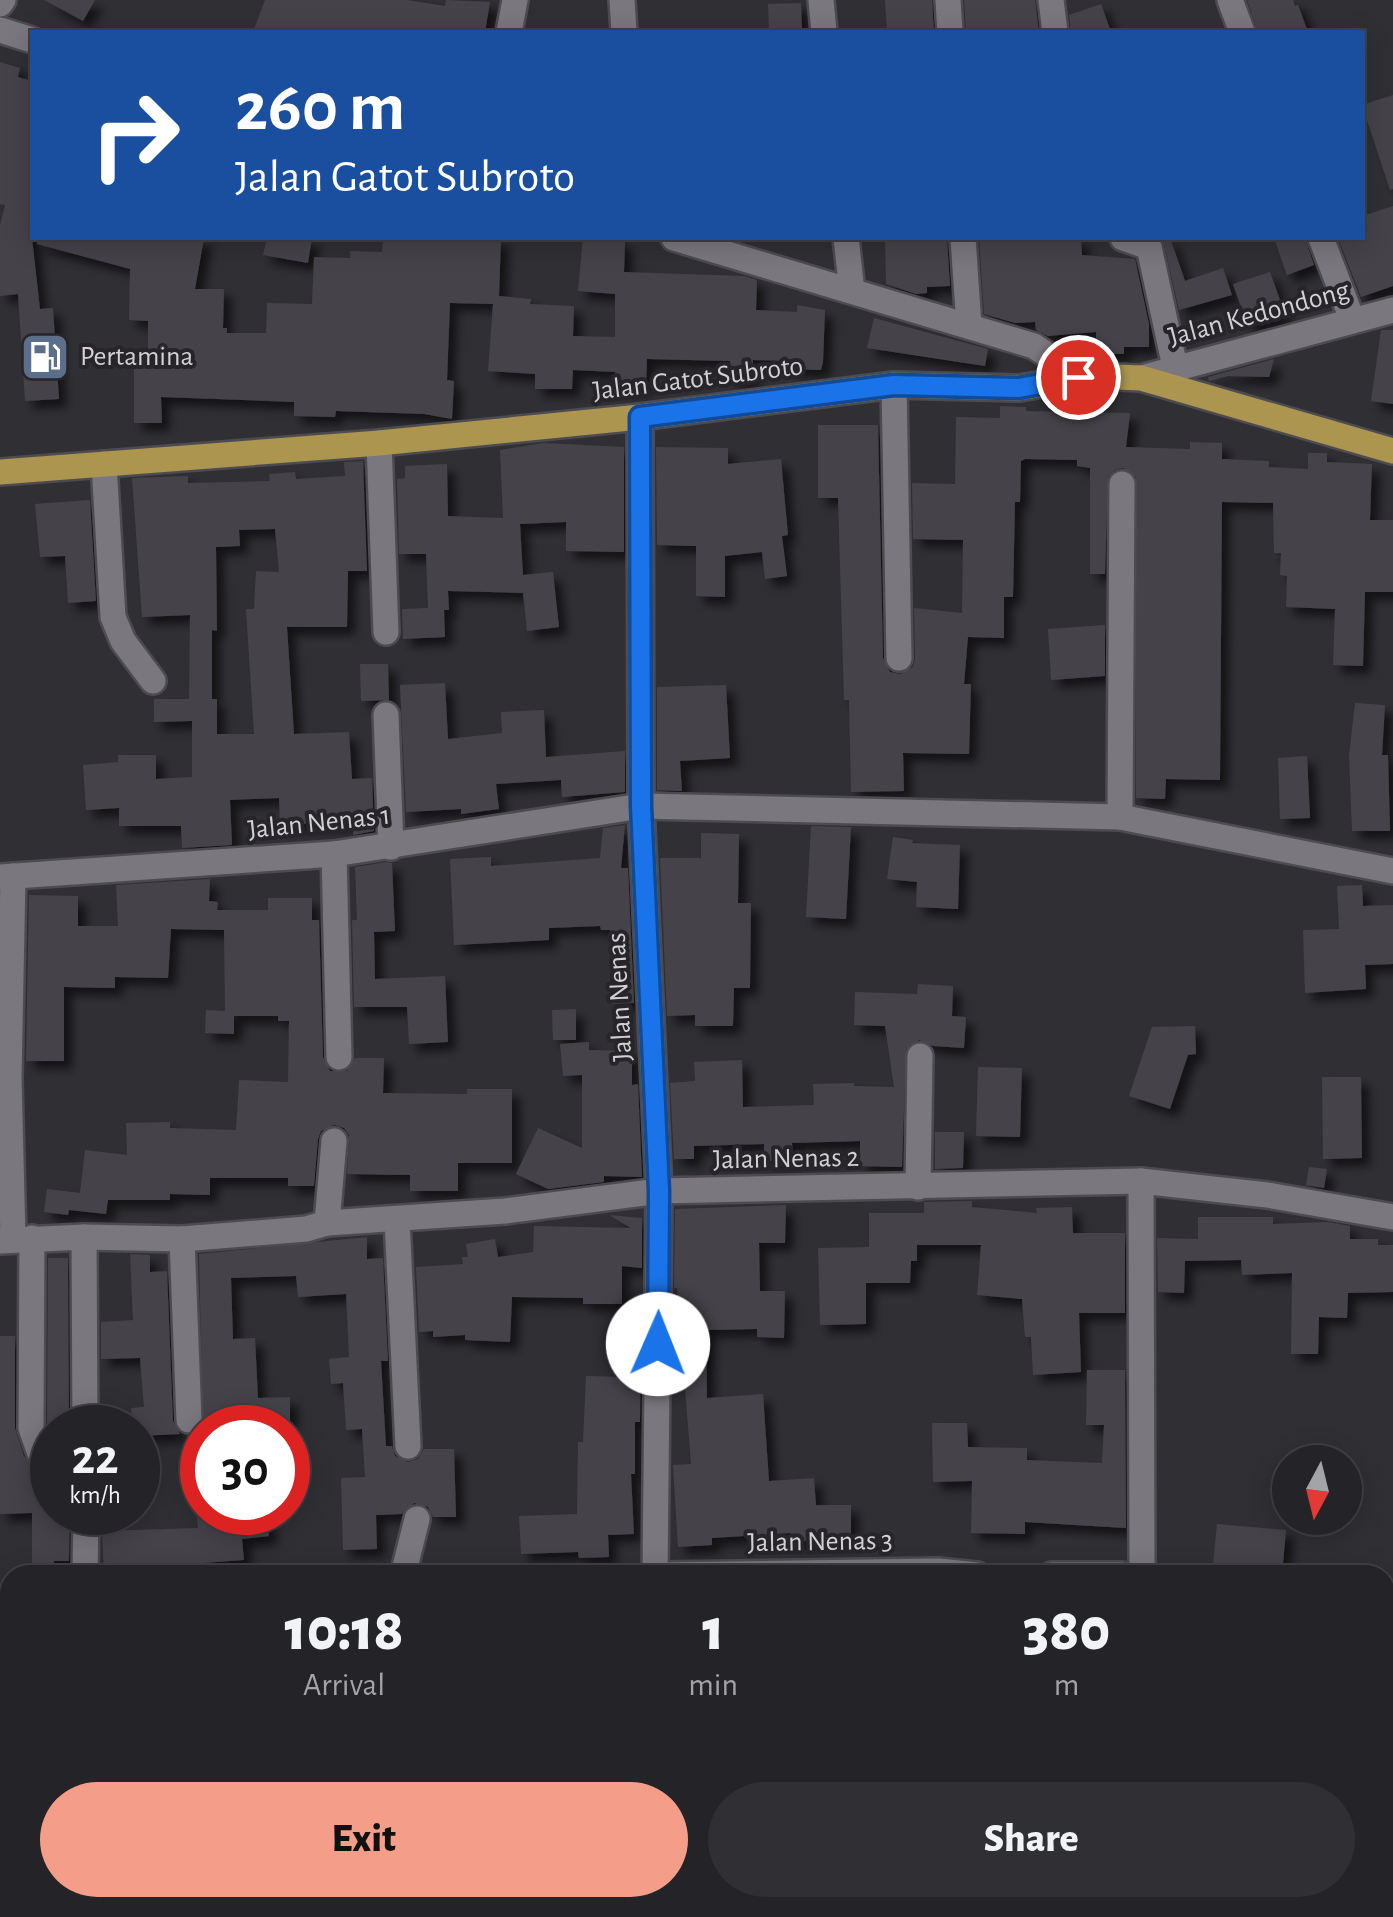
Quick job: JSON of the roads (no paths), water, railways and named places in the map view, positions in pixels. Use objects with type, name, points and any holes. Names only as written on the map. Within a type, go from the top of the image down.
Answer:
[{"type":"main road","name":"Jalan Gatot Subroto","points":[[0,472],[379,443],[640,417],[894,385],[1019,388],[1078,377],[1141,378],[1393,452]]},
{"type":"street","points":[[509,30],[514,0]]},
{"type":"street","points":[[622,0],[624,30]]},
{"type":"street","points":[[821,0],[824,30]]},
{"type":"street","points":[[948,0],[950,30]]},
{"type":"street","points":[[1050,0],[1055,30]]},
{"type":"street","points":[[1230,0],[1241,30]]},
{"type":"street","points":[[0,30],[30,39]]},
{"type":"street","points":[[681,240],[1034,346],[1078,377]]},
{"type":"street","points":[[846,240],[852,291]]},
{"type":"street","points":[[963,240],[969,326]]},
{"type":"street","points":[[1130,240],[1149,246],[1175,368]]},
{"type":"street","points":[[1322,240],[1352,319]]},
{"type":"street","name":"Jalan Kedondong","points":[[1141,378],[1393,310]]},
{"type":"street","points":[[894,385],[898,658]]},
{"type":"street","name":"Jalan Nenas","points":[[640,417],[641,806],[659,1191],[659,1565]]},
{"type":"street","points":[[379,443],[386,632]]},
{"type":"street","points":[[104,464],[112,617],[123,641],[154,681]]},
{"type":"street","points":[[1120,818],[1122,484]]},
{"type":"street","points":[[386,715],[391,847]]},
{"type":"street","name":"Jalan Nenas 1","points":[[6,876],[334,854],[641,806],[1120,818],[1393,870]]},
{"type":"street","points":[[334,854],[339,1057]]},
{"type":"street","points":[[6,876],[15,1239],[30,1406]]},
{"type":"street","points":[[918,1187],[920,1056]]},
{"type":"street","points":[[327,1223],[334,1142]]},
{"type":"street","points":[[1141,1181],[1142,1565]]},
{"type":"street","name":"Jalan Nenas 2","points":[[15,1239],[182,1238],[306,1230],[327,1223],[505,1210],[659,1191],[1141,1181],[1267,1195],[1393,1218]]},
{"type":"street","points":[[397,1220],[408,1446]]},
{"type":"street","points":[[84,1237],[85,1405]]},
{"type":"street","points":[[182,1238],[188,1405]]},
{"type":"street","points":[[406,1565],[418,1519]]},
{"type":"street","points":[[85,1565],[86,1535]]},
{"type":"place","name":"Pertamina","points":[[45,357]]}]
